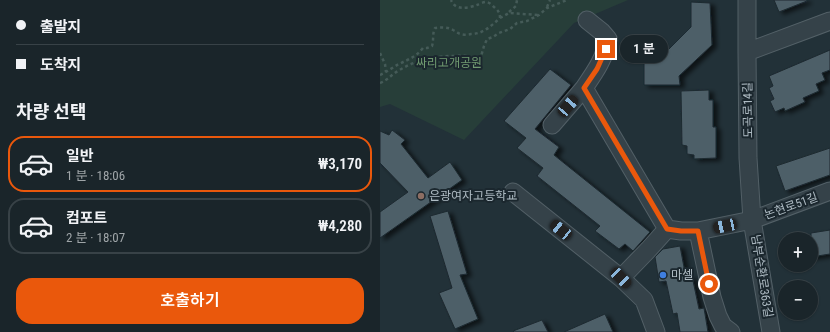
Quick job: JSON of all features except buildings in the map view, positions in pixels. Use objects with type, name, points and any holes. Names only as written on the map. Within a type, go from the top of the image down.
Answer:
[{"type":"street","name":"도곡로14길","points":[[747,0],[748,158],[752,220]]},
{"type":"street","points":[[552,125],[584,88],[597,69],[606,49],[608,40],[602,32],[587,20]]},
{"type":"street","points":[[747,52],[830,21]]},
{"type":"street","points":[[584,88],[667,229],[621,278]]},
{"type":"street","name":"논현로51길","points":[[667,229],[698,231],[752,220],[830,191]]},
{"type":"street","points":[[513,192],[621,278],[644,300],[656,332]]},
{"type":"street","name":"남부순환로363길","points":[[752,220],[771,332]]},
{"type":"street","points":[[698,231],[712,297],[718,316],[723,326],[731,332]]},
{"type":"path","points":[[451,0],[457,7],[462,8],[486,2],[490,3],[500,13],[500,18]]},
{"type":"path","points":[[380,75],[412,58],[423,48],[432,46],[433,31],[435,28],[440,27],[452,29],[459,34],[467,35],[482,33],[500,18],[509,13],[516,6],[517,0]]},
{"type":"path","points":[[547,8],[550,0]]},
{"type":"path","points":[[380,83],[386,81],[404,68],[422,60],[434,57],[464,56],[470,57],[475,61],[480,60],[487,39],[510,29],[517,23],[527,21],[539,15],[547,8],[568,0]]},
{"type":"path","points":[[509,13],[539,15]]},
{"type":"path","points":[[380,53],[385,64],[386,72]]},
{"type":"path","points":[[380,62],[385,64]]},
{"type":"green space","name":"싸리고개공원","points":[[380,0],[628,0],[574,23],[464,140],[390,104],[380,107]]},
{"type":"place","name":"은광여자고등학교","points":[[421,196]]},
{"type":"place","name":"마셀","points":[[663,275]]},
{"type":"route","points":[[606,49],[597,69],[584,88],[667,229],[698,231],[709,284]]}]
